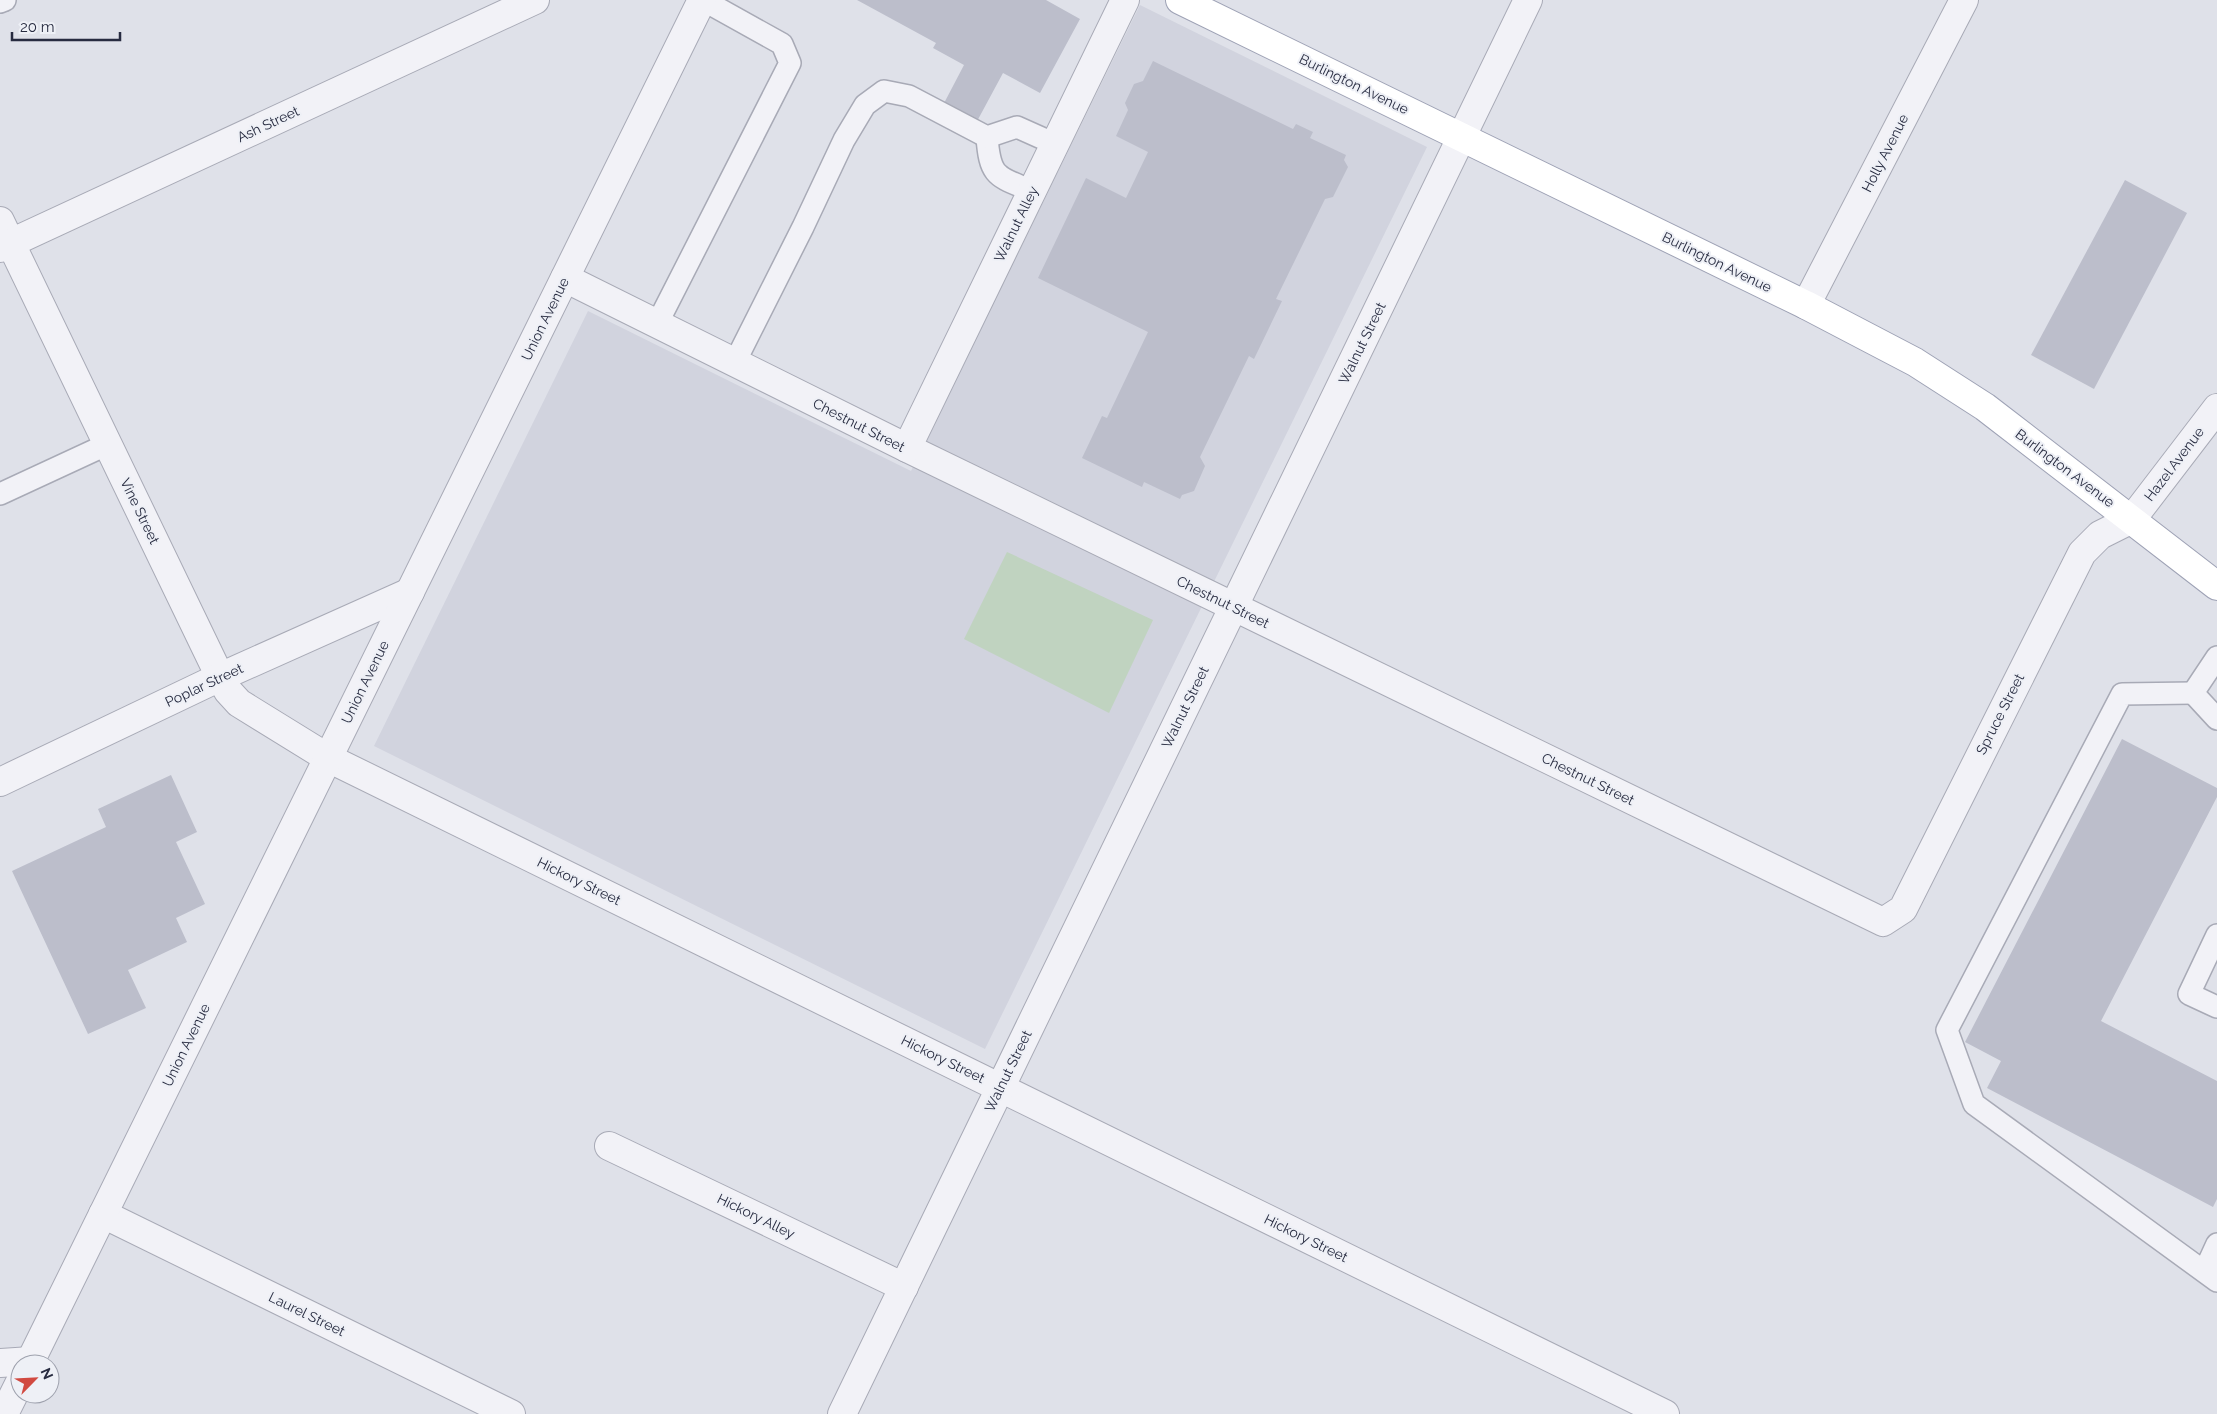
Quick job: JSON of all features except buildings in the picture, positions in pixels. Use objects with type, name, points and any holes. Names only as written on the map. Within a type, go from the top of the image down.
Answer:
[{"type":"main road","name":"Burlington Avenue","points":[[1180,0],[1806,305],[1915,362],[1985,407],[2217,586]]},
{"type":"street","name":"Ash Street","points":[[4,238],[536,0]]},
{"type":"street","name":"Union Avenue","points":[[33,1354],[702,0]]},
{"type":"street","name":"Walnut Alley","points":[[907,448],[1125,0]]},
{"type":"street","name":"Walnut Street","points":[[842,1414],[1528,0]]},
{"type":"street","name":"Holly Avenue","points":[[1806,305],[1964,0]]},
{"type":"street","name":"Vine Street","points":[[4,238],[108,444],[228,691],[239,703],[328,758]]},
{"type":"street","name":"Chestnut Street","points":[[565,278],[907,448],[1883,922]]},
{"type":"street","name":"Hazel Avenue","points":[[2132,519],[2217,408]]},
{"type":"street","name":"Spruce Street","points":[[1883,922],[1903,909],[2082,553],[2100,535],[2132,519]]},
{"type":"street","name":"Poplar Street","points":[[0,782],[220,677],[410,592]]},
{"type":"street","name":"Hickory Street","points":[[328,758],[1001,1087],[1659,1413]]},
{"type":"street","name":"Hickory Alley","points":[[609,1146],[904,1287]]},
{"type":"street","name":"Laurel Street","points":[[103,1214],[511,1414]]},
{"type":"street","name":"Union Avenue","points":[[4,1414],[10,1402]]},
{"type":"lane","points":[[0,2],[5,0]]},
{"type":"lane","points":[[657,324],[790,63],[782,44],[702,0]]},
{"type":"lane","points":[[735,362],[803,227],[844,140],[865,105],[884,91],[909,96],[986,137],[1017,127],[1055,144]]},
{"type":"lane","points":[[986,137],[988,160],[997,176],[1032,191]]},
{"type":"lane","points":[[0,494],[108,444]]},
{"type":"lane","points":[[2193,693],[2217,657]]},
{"type":"lane","points":[[2217,719],[2193,693],[2122,694],[1947,1030],[1974,1104],[2211,1275],[2217,1244]]},
{"type":"lane","points":[[2217,935],[2189,994],[2217,1007]]},
{"type":"shaded area","points":[[1140,5],[1427,147],[985,1049],[374,746],[588,311],[911,471]]},
{"type":"green space","points":[[1007,552],[1153,620],[1109,713],[964,639]]}]
